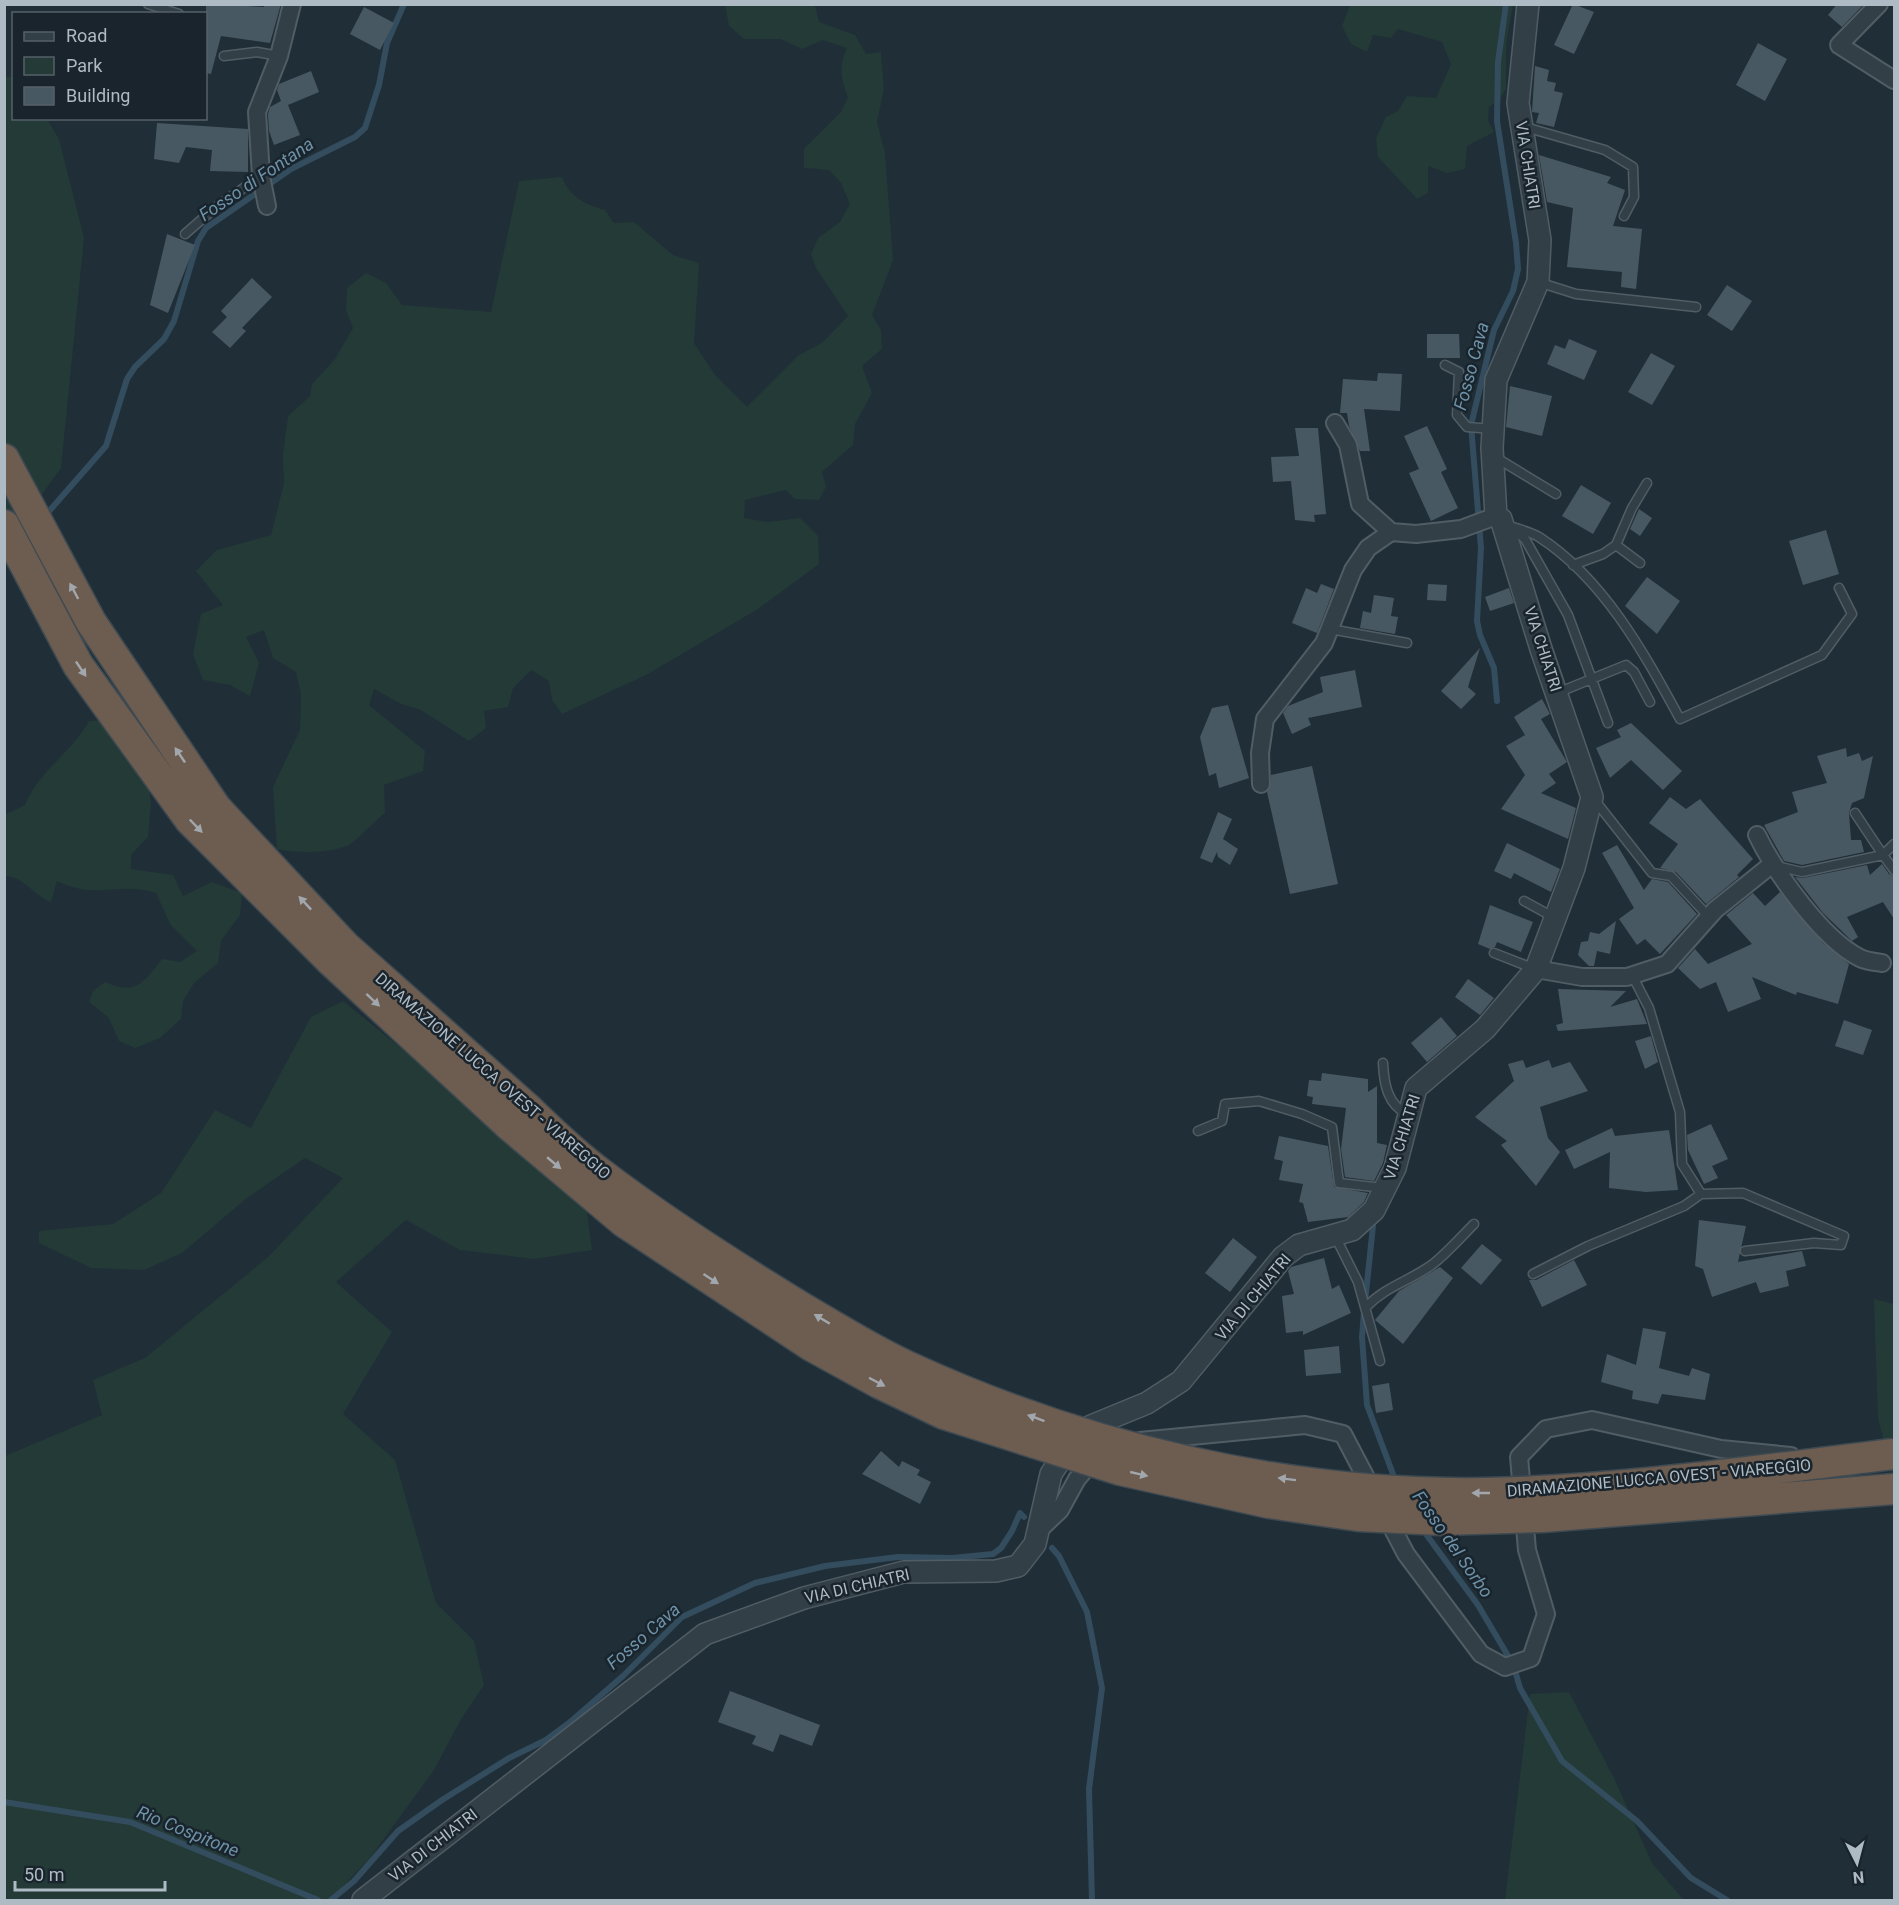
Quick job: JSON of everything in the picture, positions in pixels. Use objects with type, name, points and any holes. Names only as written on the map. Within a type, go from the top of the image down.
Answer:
[{"type":"highway","name":"DIRAMAZIONE LUCCA OVEST - VIAREGGIO","points":[[4,459],[91,622],[216,808],[337,953]]},
{"type":"highway","name":"DIRAMAZIONE LUCCA OVEST - VIAREGGIO","points":[[4,525],[78,666],[190,820],[518,1117],[672,1224],[774,1290],[908,1367],[1040,1419],[1097,1438],[1254,1474],[1337,1485],[1418,1492],[1482,1493],[1892,1470]]},
{"type":"street","points":[[266,203],[261,178],[257,112],[279,56],[292,4]]},
{"type":"street","name":"VIA CHIATRI","points":[[1343,1233],[1374,1210],[1386,1188],[1395,1168],[1416,1088],[1485,1029],[1536,969],[1574,868],[1592,797],[1499,520],[1493,456],[1487,428],[1496,380],[1538,282],[1540,240],[1518,103],[1528,4]]},
{"type":"street","points":[[1879,4],[1839,45],[1894,80]]},
{"type":"street","points":[[1335,423],[1348,445],[1360,504],[1391,532],[1416,534],[1499,520]]},
{"type":"street","points":[[1261,784],[1260,753],[1265,719],[1324,644],[1353,570],[1368,548],[1391,532]]},
{"type":"street","points":[[1757,835],[1771,865],[1826,932],[1859,958],[1882,963]]},
{"type":"street","points":[[1536,969],[1582,977],[1632,975],[1667,964],[1709,917],[1771,865]]},
{"type":"street","name":"VIA DI CHIATRI","points":[[363,1900],[705,1634],[804,1598],[904,1572],[996,1571],[1018,1566],[1035,1544],[1052,1474],[1080,1431],[1147,1403],[1181,1381],[1283,1257],[1299,1245],[1343,1233]]},
{"type":"street","points":[[1038,1531],[1060,1510],[1077,1479],[1101,1451],[1139,1441],[1305,1425],[1343,1434],[1406,1554],[1481,1654],[1505,1667],[1531,1658],[1546,1614],[1527,1550],[1519,1457],[1546,1429],[1592,1420],[1721,1449],[1892,1470]]},
{"type":"lane","points":[[148,4],[173,12]]},
{"type":"lane","points":[[224,56],[257,52],[279,56]]},
{"type":"lane","points":[[1522,126],[1605,150],[1633,167],[1634,197],[1624,216]]},
{"type":"lane","points":[[185,234],[216,207],[261,178]]},
{"type":"lane","points":[[1538,282],[1576,294],[1696,308]]},
{"type":"lane","points":[[1445,364],[1459,372],[1457,415],[1467,427],[1487,428]]},
{"type":"lane","points":[[1493,456],[1556,494]]},
{"type":"lane","points":[[1573,565],[1603,554],[1616,545],[1632,508],[1647,483]]},
{"type":"lane","points":[[1499,520],[1538,536],[1573,565],[1614,610],[1680,719],[1822,655],[1852,614],[1839,588]]},
{"type":"lane","points":[[1499,520],[1525,539],[1568,615],[1608,723]]},
{"type":"lane","points":[[1616,545],[1640,563]]},
{"type":"lane","points":[[1330,629],[1407,643]]},
{"type":"lane","points":[[1557,693],[1626,665],[1634,672],[1650,702]]},
{"type":"lane","points":[[1592,797],[1652,873],[1671,876],[1709,917]]},
{"type":"lane","points":[[1855,813],[1894,870]]},
{"type":"lane","points":[[1771,865],[1802,872],[1883,855],[1894,844]]},
{"type":"lane","points":[[1524,901],[1555,918]]},
{"type":"lane","points":[[1494,953],[1536,969]]},
{"type":"lane","points":[[1632,975],[1649,1008],[1680,1112],[1682,1164],[1701,1194]]},
{"type":"lane","points":[[1383,1063],[1384,1087],[1398,1110],[1408,1116]]},
{"type":"lane","points":[[1198,1131],[1222,1121],[1225,1104],[1259,1101],[1302,1114],[1332,1127],[1339,1183],[1386,1188]]},
{"type":"lane","points":[[1533,1274],[1588,1246],[1684,1206],[1701,1194],[1743,1193],[1844,1236],[1841,1245],[1814,1243],[1745,1251]]},
{"type":"lane","points":[[1366,1306],[1381,1291],[1406,1282],[1435,1262],[1474,1224]]},
{"type":"lane","points":[[1343,1233],[1366,1306],[1380,1361]]},
{"type":"green space","points":[[725,5],[815,5],[819,22],[855,35],[866,54],[881,52],[884,89],[877,122],[885,153],[893,260],[872,315],[881,330],[882,349],[862,366],[872,393],[855,424],[853,445],[822,472],[826,487],[819,500],[795,499],[786,490],[745,500],[744,518],[768,522],[800,518],[818,536],[819,564],[758,609],[648,674],[562,714],[552,700],[549,681],[531,670],[513,688],[508,707],[484,711],[486,728],[469,741],[421,710],[399,703],[374,689],[369,705],[425,751],[423,771],[384,785],[385,813],[349,845],[313,852],[277,849],[273,787],[300,730],[301,695],[296,672],[273,658],[264,630],[246,637],[259,663],[250,696],[230,685],[203,680],[193,654],[201,614],[223,605],[196,571],[217,550],[271,535],[284,483],[283,455],[288,416],[310,396],[312,384],[335,359],[353,328],[346,310],[347,288],[366,273],[386,283],[402,305],[491,312],[519,181],[562,177],[574,195],[584,202],[605,210],[614,223],[634,222],[673,255],[699,263],[694,343],[715,375],[747,407],[799,355],[822,343],[848,316],[816,268],[811,254],[818,238],[840,222],[850,204],[841,183],[829,170],[804,168],[804,149],[841,112],[848,97],[842,72],[842,61],[847,48],[823,40],[802,49],[780,39],[744,39],[729,26]]},
{"type":"green space","points":[[1350,5],[1513,5],[1506,44],[1506,89],[1500,99],[1489,107],[1488,121],[1494,132],[1467,146],[1465,169],[1447,173],[1428,166],[1428,193],[1417,199],[1378,157],[1376,138],[1386,117],[1398,111],[1407,96],[1436,98],[1451,64],[1442,42],[1398,29],[1391,38],[1373,35],[1367,52],[1351,44],[1342,26]]},
{"type":"green space","points":[[5,77],[12,77],[12,120],[48,120],[59,139],[84,238],[61,468],[5,545]]},
{"type":"green space","points":[[109,720],[147,777],[151,804],[148,837],[131,855],[131,869],[173,875],[183,896],[212,882],[242,893],[240,915],[221,941],[218,963],[194,983],[183,1001],[181,1019],[160,1038],[135,1048],[119,1041],[109,1018],[89,1002],[93,991],[105,982],[124,988],[132,987],[144,980],[162,959],[180,962],[197,951],[170,924],[156,893],[130,889],[84,890],[57,881],[51,902],[18,879],[5,876],[4,815],[25,805],[30,793],[74,743],[89,721]]},
{"type":"green space","points":[[343,1001],[585,1197],[592,1250],[534,1259],[460,1250],[406,1220],[336,1282],[392,1332],[343,1414],[395,1460],[436,1603],[474,1641],[484,1685],[460,1721],[434,1770],[370,1858],[330,1900],[5,1900],[5,1456],[102,1415],[93,1380],[145,1358],[268,1257],[343,1178],[305,1158],[247,1198],[182,1253],[144,1270],[91,1268],[39,1243],[39,1231],[113,1224],[161,1193],[215,1110],[251,1128],[311,1017]]},
{"type":"green space","points":[[1874,1299],[1894,1304],[1894,1481],[1878,1418]]},
{"type":"green space","points":[[1569,1692],[1614,1778],[1652,1863],[1684,1900],[1505,1900],[1530,1694]]},
{"type":"building","points":[[206,4],[264,7],[264,4],[281,4],[270,43],[221,36],[211,74],[207,73]]},
{"type":"building","points":[[1573,4],[1594,12],[1574,54],[1554,45]]},
{"type":"building","points":[[1837,4],[1864,4],[1842,27],[1828,15]]},
{"type":"building","points":[[364,7],[394,23],[380,50],[350,34]]},
{"type":"building","points":[[1758,43],[1787,59],[1765,101],[1736,85]]},
{"type":"building","points":[[1535,66],[1549,70],[1547,81],[1556,83],[1554,91],[1563,93],[1554,127],[1536,123],[1539,113],[1532,112]]},
{"type":"building","points":[[311,71],[319,92],[288,105],[300,135],[274,145],[269,131],[268,114],[270,107],[281,101],[277,90],[279,84]]},
{"type":"building","points":[[157,123],[248,129],[248,172],[210,171],[212,150],[186,147],[179,163],[154,159]]},
{"type":"building","points":[[1539,155],[1611,177],[1607,183],[1625,190],[1613,226],[1642,229],[1636,289],[1621,287],[1622,272],[1567,267],[1573,208],[1547,202]]},
{"type":"building","points":[[167,234],[195,245],[168,313],[150,305]]},
{"type":"building","points":[[252,278],[272,297],[242,328],[246,331],[230,348],[212,332],[227,317],[221,311]]},
{"type":"building","points":[[1727,285],[1752,301],[1732,331],[1707,315]]},
{"type":"building","points":[[1427,334],[1459,334],[1460,358],[1427,358]]},
{"type":"building","points":[[1569,339],[1597,351],[1584,380],[1547,364],[1555,345],[1565,349]]},
{"type":"building","points":[[1651,353],[1675,366],[1652,405],[1628,392]]},
{"type":"building","points":[[1378,373],[1402,374],[1400,411],[1364,409],[1370,451],[1360,451],[1349,426],[1347,413],[1340,413],[1343,379],[1377,381]]},
{"type":"building","points":[[1510,386],[1552,396],[1542,436],[1506,427]]},
{"type":"building","points":[[1427,426],[1447,469],[1441,472],[1458,508],[1431,521],[1409,473],[1419,469],[1404,436]]},
{"type":"building","points":[[1295,428],[1318,428],[1326,514],[1314,515],[1315,522],[1295,520],[1291,481],[1273,482],[1271,457],[1299,456]]},
{"type":"building","points":[[1581,485],[1611,503],[1593,534],[1562,516]]},
{"type":"building","points":[[1639,509],[1652,518],[1640,536],[1630,529]]},
{"type":"building","points":[[1826,530],[1839,574],[1803,585],[1789,541]]},
{"type":"building","points":[[1647,577],[1680,601],[1657,634],[1625,606]]},
{"type":"building","points":[[1321,584],[1334,589],[1317,633],[1292,623],[1306,588],[1317,593]]},
{"type":"building","points":[[1428,584],[1447,585],[1446,601],[1427,600]]},
{"type":"building","points":[[1509,588],[1514,603],[1490,611],[1485,597]]},
{"type":"building","points":[[1374,595],[1394,598],[1391,616],[1398,617],[1395,634],[1360,628],[1363,611],[1371,613]]},
{"type":"building","points":[[1480,648],[1468,687],[1476,694],[1461,709],[1441,691]]},
{"type":"building","points":[[1355,670],[1362,707],[1308,718],[1311,725],[1292,734],[1283,713],[1288,706],[1323,692],[1320,677]]},
{"type":"building","points":[[1542,699],[1550,714],[1541,719],[1567,762],[1549,774],[1556,783],[1541,793],[1576,808],[1568,839],[1501,809],[1525,775],[1506,746],[1525,735],[1514,717]]},
{"type":"building","points":[[1228,705],[1249,778],[1219,788],[1216,773],[1209,776],[1200,737],[1212,708]]},
{"type":"building","points":[[1631,723],[1682,771],[1663,790],[1631,760],[1610,778],[1596,748],[1621,737],[1617,730]]},
{"type":"building","points":[[1846,748],[1847,757],[1859,753],[1862,761],[1873,756],[1864,798],[1852,803],[1849,813],[1851,840],[1861,840],[1864,852],[1802,865],[1784,861],[1764,825],[1798,812],[1792,792],[1827,783],[1817,756]]},
{"type":"building","points":[[1312,766],[1338,884],[1290,894],[1267,792],[1271,784],[1271,775]]},
{"type":"building","points":[[1670,797],[1686,809],[1700,799],[1753,859],[1737,875],[1739,877],[1706,904],[1676,872],[1660,868],[1678,844],[1649,823]]},
{"type":"building","points":[[1218,812],[1232,819],[1223,839],[1238,849],[1230,865],[1218,857],[1217,852],[1212,863],[1200,858]]},
{"type":"building","points":[[1507,843],[1560,869],[1551,892],[1514,873],[1511,879],[1494,871]]},
{"type":"building","points":[[1617,845],[1644,890],[1652,879],[1668,882],[1697,914],[1660,954],[1645,939],[1637,945],[1619,919],[1634,908],[1602,853]]},
{"type":"building","points":[[1882,864],[1889,874],[1894,876],[1894,919],[1883,902],[1847,917],[1858,937],[1852,941],[1823,913],[1795,877],[1803,878],[1867,865],[1870,875]]},
{"type":"building","points":[[1780,892],[1823,943],[1849,964],[1838,1004],[1797,992],[1796,995],[1752,977],[1761,999],[1728,1012],[1716,982],[1700,989],[1678,968],[1695,949],[1708,964],[1752,944],[1726,915],[1753,893],[1765,906]]},
{"type":"building","points":[[1490,905],[1533,922],[1521,952],[1497,942],[1495,947],[1490,949],[1478,944]]},
{"type":"building","points":[[1616,921],[1610,954],[1597,951],[1594,966],[1589,966],[1578,955],[1581,942],[1588,941],[1590,932],[1599,934]]},
{"type":"building","points":[[1468,979],[1494,998],[1480,1015],[1455,997]]},
{"type":"building","points":[[1558,989],[1626,991],[1610,1007],[1637,999],[1647,1024],[1558,1031],[1556,1025],[1563,1023]]},
{"type":"building","points":[[1441,1017],[1457,1036],[1427,1062],[1411,1043]]},
{"type":"building","points":[[1844,1020],[1872,1030],[1863,1055],[1835,1046]]},
{"type":"building","points":[[1651,1036],[1658,1062],[1645,1069],[1635,1041]]},
{"type":"building","points":[[1523,1060],[1526,1068],[1549,1060],[1552,1068],[1570,1062],[1588,1091],[1540,1107],[1548,1138],[1560,1152],[1536,1186],[1501,1145],[1507,1141],[1475,1117],[1514,1081],[1508,1064]]},
{"type":"building","points":[[1322,1073],[1368,1079],[1368,1092],[1377,1086],[1377,1143],[1387,1145],[1383,1163],[1374,1181],[1345,1177],[1341,1149],[1346,1108],[1312,1104],[1313,1097],[1307,1096],[1309,1080],[1321,1081]]},
{"type":"building","points":[[1711,1124],[1728,1159],[1712,1166],[1718,1178],[1704,1184],[1688,1150],[1687,1135]]},
{"type":"building","points":[[1612,1128],[1615,1136],[1669,1130],[1678,1190],[1646,1192],[1609,1188],[1610,1152],[1574,1169],[1565,1150]]},
{"type":"building","points":[[1279,1136],[1328,1146],[1334,1187],[1368,1193],[1364,1202],[1348,1217],[1308,1222],[1303,1203],[1299,1202],[1303,1184],[1279,1180],[1283,1161],[1274,1159]]},
{"type":"building","points":[[1699,1220],[1746,1226],[1738,1262],[1802,1251],[1806,1266],[1786,1271],[1789,1286],[1760,1293],[1756,1282],[1712,1297],[1703,1269],[1695,1266]]},
{"type":"building","points":[[1233,1238],[1257,1257],[1230,1292],[1205,1273]]},
{"type":"building","points":[[1482,1244],[1502,1260],[1481,1285],[1461,1268]]},
{"type":"building","points":[[1324,1258],[1332,1289],[1339,1285],[1351,1313],[1303,1335],[1303,1331],[1286,1333],[1282,1296],[1294,1294],[1288,1271],[1291,1267]]},
{"type":"building","points":[[1574,1260],[1587,1285],[1542,1307],[1529,1280],[1536,1280]]},
{"type":"building","points":[[1440,1267],[1453,1278],[1403,1344],[1375,1320],[1399,1291]]},
{"type":"building","points":[[1643,1328],[1666,1332],[1659,1368],[1689,1376],[1692,1368],[1710,1374],[1705,1400],[1662,1394],[1658,1404],[1632,1399],[1633,1391],[1601,1382],[1607,1354],[1636,1365]]},
{"type":"building","points":[[1339,1346],[1341,1373],[1306,1376],[1304,1350]]},
{"type":"building","points":[[1389,1383],[1393,1410],[1376,1413],[1372,1386]]},
{"type":"building","points":[[881,1451],[899,1467],[902,1461],[920,1470],[917,1475],[931,1482],[920,1504],[862,1474]]},
{"type":"building","points":[[730,1691],[820,1725],[812,1746],[780,1734],[773,1752],[752,1744],[756,1736],[718,1722]]},
{"type":"waterway","name":"Fosso di Fontana","points":[[44,517],[106,446],[127,379],[135,367],[164,339],[174,321],[198,241],[206,228],[291,169],[355,137],[365,128],[379,85],[387,43],[404,4]]},
{"type":"waterway","name":"Fosso Cava","points":[[1497,701],[1494,668],[1480,635],[1477,621],[1481,548],[1471,425],[1494,330],[1513,291],[1518,269],[1497,121],[1498,62],[1506,4]]},
{"type":"waterway","name":"Fosso del Sorbo","points":[[1365,1302],[1373,1226]]},
{"type":"waterway","name":"Fosso del Sorbo","points":[[1364,1312],[1362,1337],[1367,1405],[1396,1482]]},
{"type":"waterway","name":"Fosso Cava","points":[[331,1900],[354,1881],[398,1831],[442,1800],[509,1758],[546,1740],[569,1723],[623,1676],[682,1617],[755,1583],[825,1566],[898,1557],[952,1558],[993,1554],[1001,1548],[1020,1513],[1024,1517]]},
{"type":"waterway","name":"Fosso del Sorbo","points":[[1423,1530],[1478,1605],[1511,1661]]},
{"type":"waterway","points":[[1052,1548],[1059,1556],[1087,1612],[1102,1688],[1089,1789],[1092,1900]]},
{"type":"waterway","name":"Fosso del Sorbo","points":[[1516,1674],[1520,1688],[1562,1761],[1637,1821],[1691,1878],[1727,1900]]},
{"type":"waterway","name":"Rio Cospitone","points":[[4,1802],[130,1822],[318,1900]]}]
